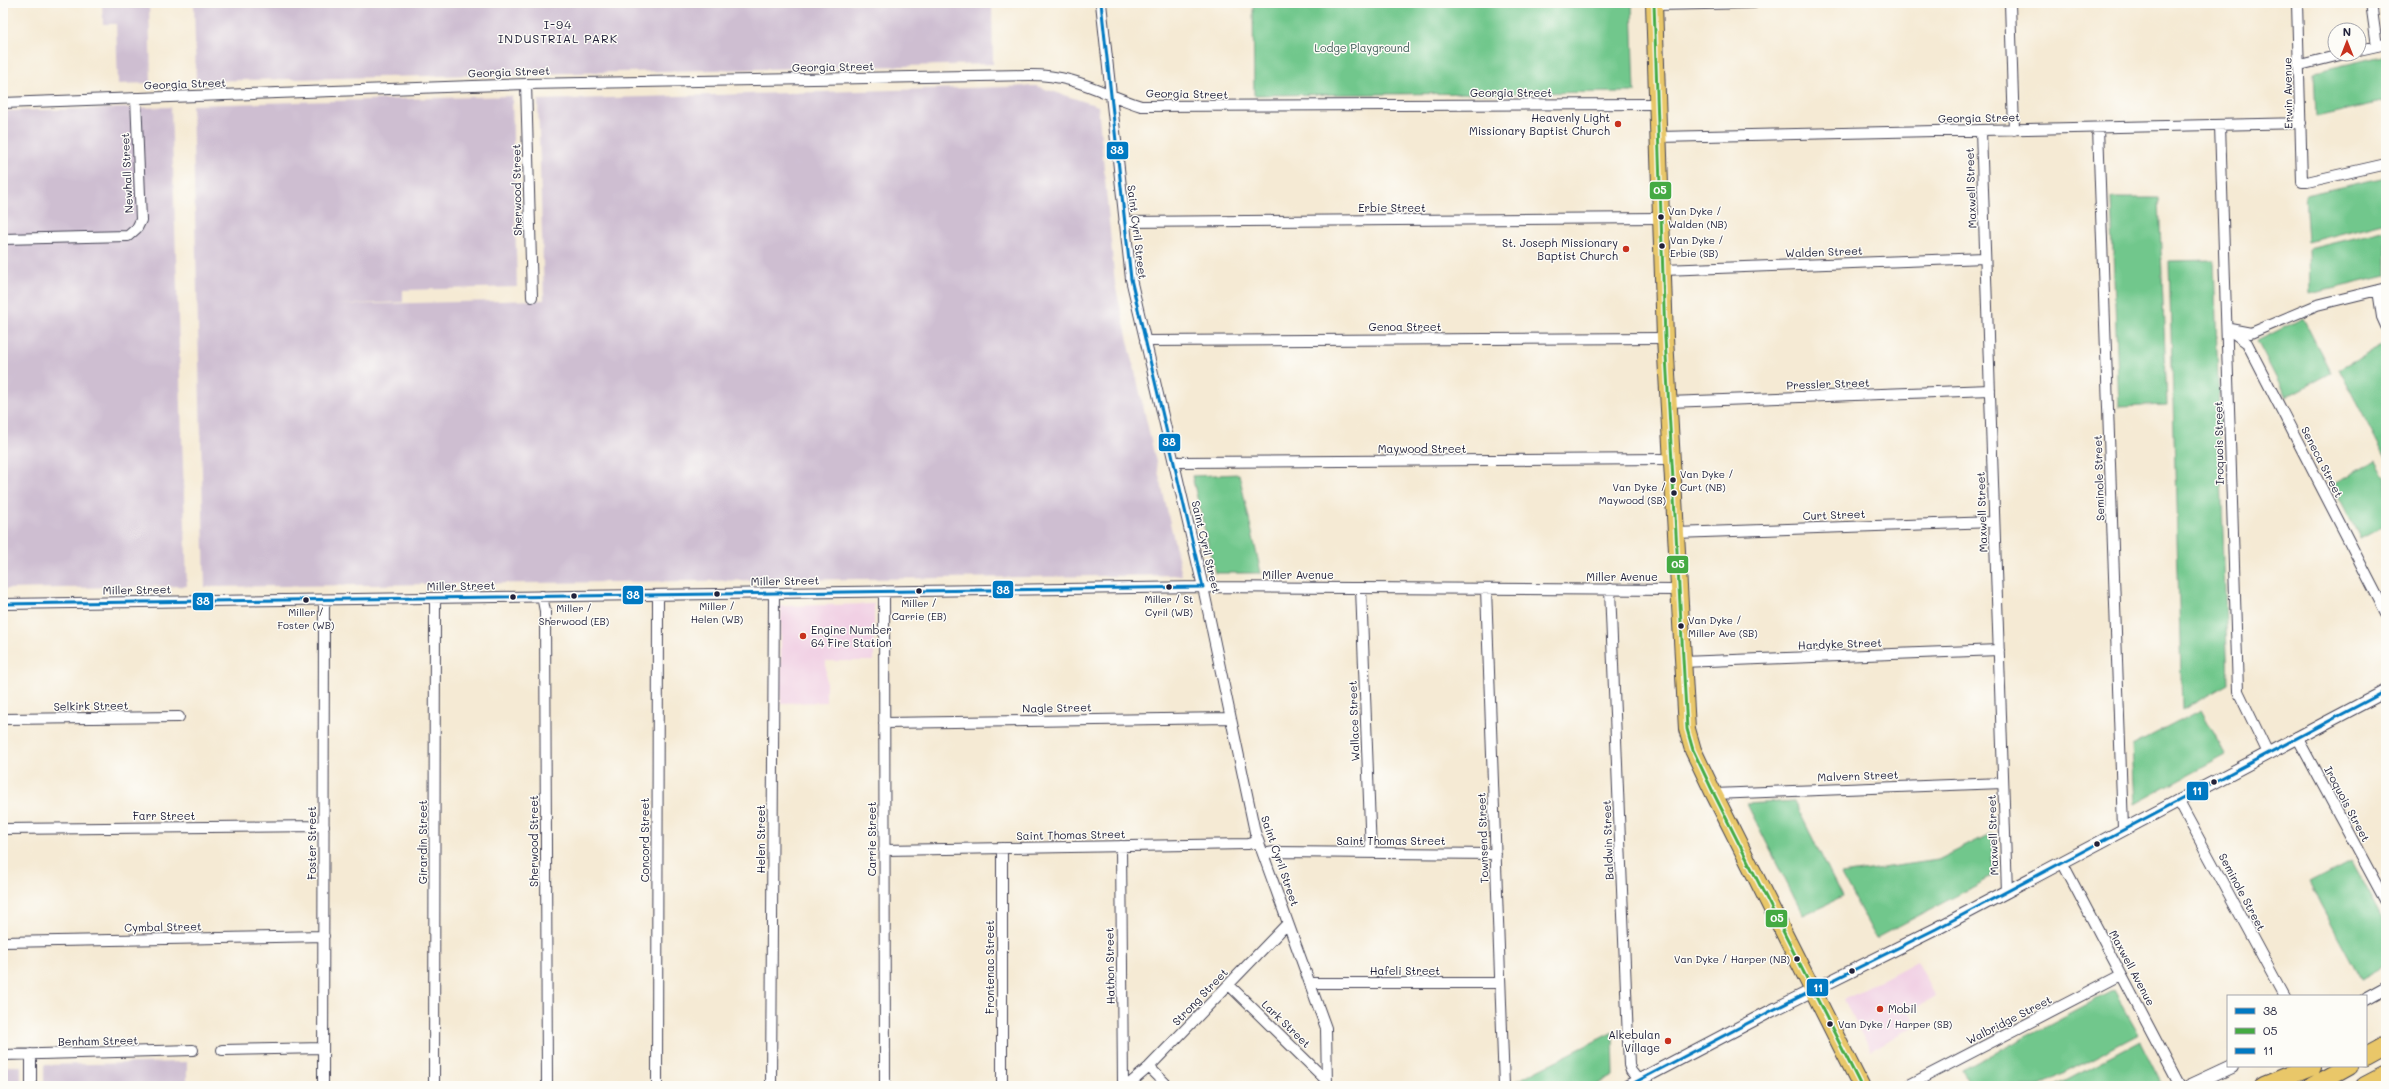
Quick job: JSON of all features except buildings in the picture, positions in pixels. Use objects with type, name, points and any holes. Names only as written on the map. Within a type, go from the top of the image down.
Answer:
[{"type":"highway","points":[[2367,1044],[2386,1036]]},
{"type":"highway","points":[[2367,1056],[2386,1046]]},
{"type":"highway","points":[[2264,1086],[2311,1067]]},
{"type":"highway","points":[[2313,1086],[2347,1067]]},
{"type":"highway","points":[[2365,1086],[2386,1075]]},
{"type":"highway","points":[[2380,1086],[2386,1081]]},
{"type":"main road","points":[[1654,4],[1668,402],[1682,662],[1690,740],[1714,794],[1861,1086]]},
{"type":"street","name":"Saint Cyril Street","points":[[1100,3],[1131,279],[1203,587],[1230,718],[1258,841],[1326,1028],[1327,1083]]},
{"type":"street","points":[[1654,4],[1754,3]]},
{"type":"street","points":[[2010,3],[2014,130]]},
{"type":"street","name":"Erwin Avenue","points":[[2297,3],[2300,65],[2302,182],[2386,164]]},
{"type":"street","points":[[2367,48],[2381,45],[2371,3]]},
{"type":"street","points":[[2300,65],[2327,58]]},
{"type":"street","name":"Georgia Street","points":[[3,103],[526,84],[1045,75],[1068,78],[1092,86],[1110,96],[1141,106],[1657,104]]},
{"type":"street","name":"Sherwood Street","points":[[526,84],[532,296]]},
{"type":"street","name":"Newhall Street","points":[[3,239],[128,236],[137,228],[142,220],[136,98]]},
{"type":"street","name":"Georgia Street","points":[[1658,137],[2301,123]]},
{"type":"street","name":"Iroquois Street","points":[[2220,125],[2228,329],[2238,691],[2268,753]]},
{"type":"street","name":"Seminole Street","points":[[2098,128],[2123,828]]},
{"type":"street","name":"Maxwell Street","points":[[1981,130],[2007,892]]},
{"type":"street","name":"Erbie Street","points":[[1124,222],[1661,218]]},
{"type":"street","name":"Walden Street","points":[[1663,270],[1985,258]]},
{"type":"street","points":[[2228,329],[2251,333],[2303,309],[2382,289],[2382,317],[2386,326]]},
{"type":"street","name":"Seneca Street","points":[[2228,329],[2247,343],[2386,613]]},
{"type":"street","name":"Genoa Street","points":[[1145,341],[1665,338]]},
{"type":"street","name":"Pressler Street","points":[[1668,402],[1990,390]]},
{"type":"street","name":"Maywood Street","points":[[1174,462],[1671,459]]},
{"type":"street","name":"Curt Street","points":[[1675,533],[1994,522]]},
{"type":"street","name":"Miller Avenue","points":[[919,591],[1203,587],[1678,590]]},
{"type":"street","name":"Wallace Street","points":[[1361,588],[1371,853]]},
{"type":"street","name":"Townsend Street","points":[[1486,589],[1504,1086]]},
{"type":"street","name":"Baldwin Street","points":[[1610,589],[1629,1064],[1636,1084]]},
{"type":"street","name":"Carrie Street","points":[[884,591],[885,1086]]},
{"type":"street","name":"Miller Street","points":[[3,604],[919,591]]},
{"type":"street","name":"Helen Street","points":[[772,1086],[774,593]]},
{"type":"street","name":"Concord Street","points":[[657,1086],[658,595]]},
{"type":"street","name":"Sherwood Street","points":[[542,596],[545,612],[547,1086]]},
{"type":"street","name":"Girardin Street","points":[[434,1086],[435,598]]},
{"type":"street","name":"Foster Street","points":[[324,600],[324,1086]]},
{"type":"street","name":"Hardyke Street","points":[[1682,662],[1999,650]]},
{"type":"street","points":[[1636,1084],[1812,991],[2007,892],[2123,828],[2386,691]]},
{"type":"street","name":"Selkirk Street","points":[[3,719],[179,717]]},
{"type":"street","name":"Nagle Street","points":[[884,723],[1230,718]]},
{"type":"street","name":"Iroquois Street","points":[[2297,738],[2386,902]]},
{"type":"street","name":"Malvern Street","points":[[1714,794],[2003,783]]},
{"type":"street","name":"Seminole Street","points":[[2178,800],[2283,995]]},
{"type":"street","name":"Farr Street","points":[[3,829],[324,826]]},
{"type":"street","name":"Saint Thomas Street","points":[[884,850],[1248,844],[1258,841]]},
{"type":"street","name":"Hathon Street","points":[[1121,846],[1123,1086]]},
{"type":"street","name":"Frontenac Street","points":[[1002,848],[1002,1086]]},
{"type":"street","name":"Saint Thomas Street","points":[[1263,854],[1274,852],[1496,854]]},
{"type":"street","name":"Maxwell Avenue","points":[[2062,862],[2180,1086]]},
{"type":"street","name":"Strong Street","points":[[1127,1086],[1149,1067],[1288,923]]},
{"type":"street","name":"Cymbal Street","points":[[3,942],[324,936]]},
{"type":"street","name":"Walbridge Street","points":[[1907,1086],[2121,975]]},
{"type":"street","name":"Hafeli Street","points":[[1310,983],[1500,983]]},
{"type":"street","name":"Lark Street","points":[[1229,985],[1327,1083]]},
{"type":"street","points":[[2367,998],[2386,988]]},
{"type":"street","points":[[222,1050],[323,1048]]},
{"type":"street","name":"Benham Street","points":[[3,1055],[193,1050]]},
{"type":"street","points":[[31,1054],[32,1086]]},
{"type":"street","points":[[1149,1067],[1168,1086]]},
{"type":"street","points":[[2189,1086],[2230,1067]]},
{"type":"shaded area","points":[[102,3],[149,3],[151,83],[118,84],[116,24],[103,24]]},
{"type":"shaded area","points":[[194,3],[992,3],[993,64],[196,81]]},
{"type":"shaded area","points":[[1036,86],[1098,106],[1115,284],[1182,575],[205,587],[192,105],[512,96],[517,287],[403,290],[403,302],[332,305],[544,300],[538,100]]},
{"type":"shaded area","points":[[171,107],[187,586],[3,589],[3,111]]},
{"type":"shaded area","points":[[874,604],[874,661],[826,661],[826,702],[781,703],[781,606]]},
{"type":"shaded area","points":[[1917,961],[1936,997],[1909,1011],[1916,1026],[1871,1050],[1844,1000]]},
{"type":"shaded area","points":[[187,1062],[187,1086],[44,1086],[44,1065]]},
{"type":"shaded area","points":[[3,1066],[21,1066],[21,1086],[3,1086]]},
{"type":"green space","name":"Lodge Playground","points":[[1253,3],[1632,3],[1635,92],[1254,95]]},
{"type":"green space","points":[[2386,55],[2386,101],[2316,117],[2314,72],[2356,62],[2367,62],[2367,59]]},
{"type":"green space","points":[[2386,177],[2386,222],[2308,242],[2305,195]]},
{"type":"green space","points":[[2111,198],[2159,198],[2167,405],[2119,407]]},
{"type":"green space","points":[[2386,230],[2386,276],[2310,294],[2309,249]]},
{"type":"green space","points":[[2214,260],[2228,684],[2182,710],[2169,261]]},
{"type":"green space","points":[[2303,318],[2331,373],[2286,397],[2257,341]]},
{"type":"green space","points":[[2382,346],[2386,353],[2386,459],[2339,369]]},
{"type":"green space","points":[[2376,460],[2386,478],[2386,524],[2360,538],[2332,484]]},
{"type":"green space","points":[[1239,474],[1261,573],[1215,573],[1192,476]]},
{"type":"green space","points":[[2201,710],[2226,755],[2135,804],[2132,746]]},
{"type":"green space","points":[[1794,801],[1842,897],[1803,915],[1747,804]]},
{"type":"green space","points":[[1992,833],[1992,877],[1876,938],[1841,874],[1938,860]]},
{"type":"green space","points":[[2351,861],[2386,926],[2386,965],[2361,979],[2309,883]]},
{"type":"green space","points":[[2114,990],[2139,1034],[2040,1086],[1971,1086],[1963,1070]]},
{"type":"green space","points":[[1613,1032],[1614,1076],[1594,1086],[1513,1086],[1512,1083]]},
{"type":"green space","points":[[2141,1041],[2163,1085],[2056,1086]]},
{"type":"transit line","name":"38","points":[[1101,3],[1131,279],[1203,587]]},
{"type":"transit line","name":"05","points":[[1654,3],[1665,338],[1687,729],[1693,750],[1714,794],[1861,1086]]},
{"type":"transit line","name":"38","points":[[3,604],[1203,587]]},
{"type":"transit line","name":"11","points":[[1628,1086],[1769,1012],[1936,929],[2386,691]]},
{"type":"place","name":"Heavenly Light Missionary Baptist Church","points":[[1618,124]]},
{"type":"place","name":"Van Dyke / Walden (NB)","points":[[1661,217]]},
{"type":"place","name":"Van Dyke / Erbie (SB)","points":[[1662,246]]},
{"type":"place","name":"St. Joseph Missionary Baptist Church","points":[[1626,249]]},
{"type":"place","name":"Van Dyke / Curt (NB)","points":[[1673,480]]},
{"type":"place","name":"Van Dyke / Maywood (SB)","points":[[1674,493]]},
{"type":"place","name":"Miller / St Cyril (WB)","points":[[1169,587]]},
{"type":"place","name":"Miller / Carrie (EB)","points":[[919,591]]},
{"type":"place","name":"Miller / Helen (WB)","points":[[717,594]]},
{"type":"place","name":"Miller / Sherwood (EB)","points":[[574,596]]},
{"type":"place","name":"Miller / Foster (WB)","points":[[306,600]]},
{"type":"place","name":"Van Dyke / Miller Ave (SB)","points":[[1681,626]]},
{"type":"place","name":"Engine Number 64 Fire Station","points":[[803,636]]},
{"type":"place","name":"Van Dyke / Harper (NB)","points":[[1797,959]]},
{"type":"place","name":"Mobil","points":[[1880,1009]]},
{"type":"place","name":"Van Dyke / Harper (SB)","points":[[1830,1024]]},
{"type":"place","name":"Alkebulan Village","points":[[1668,1041]]},
{"type":"district","name":"I-94 INDUSTRIAL PARK","points":[[558,32]]}]
